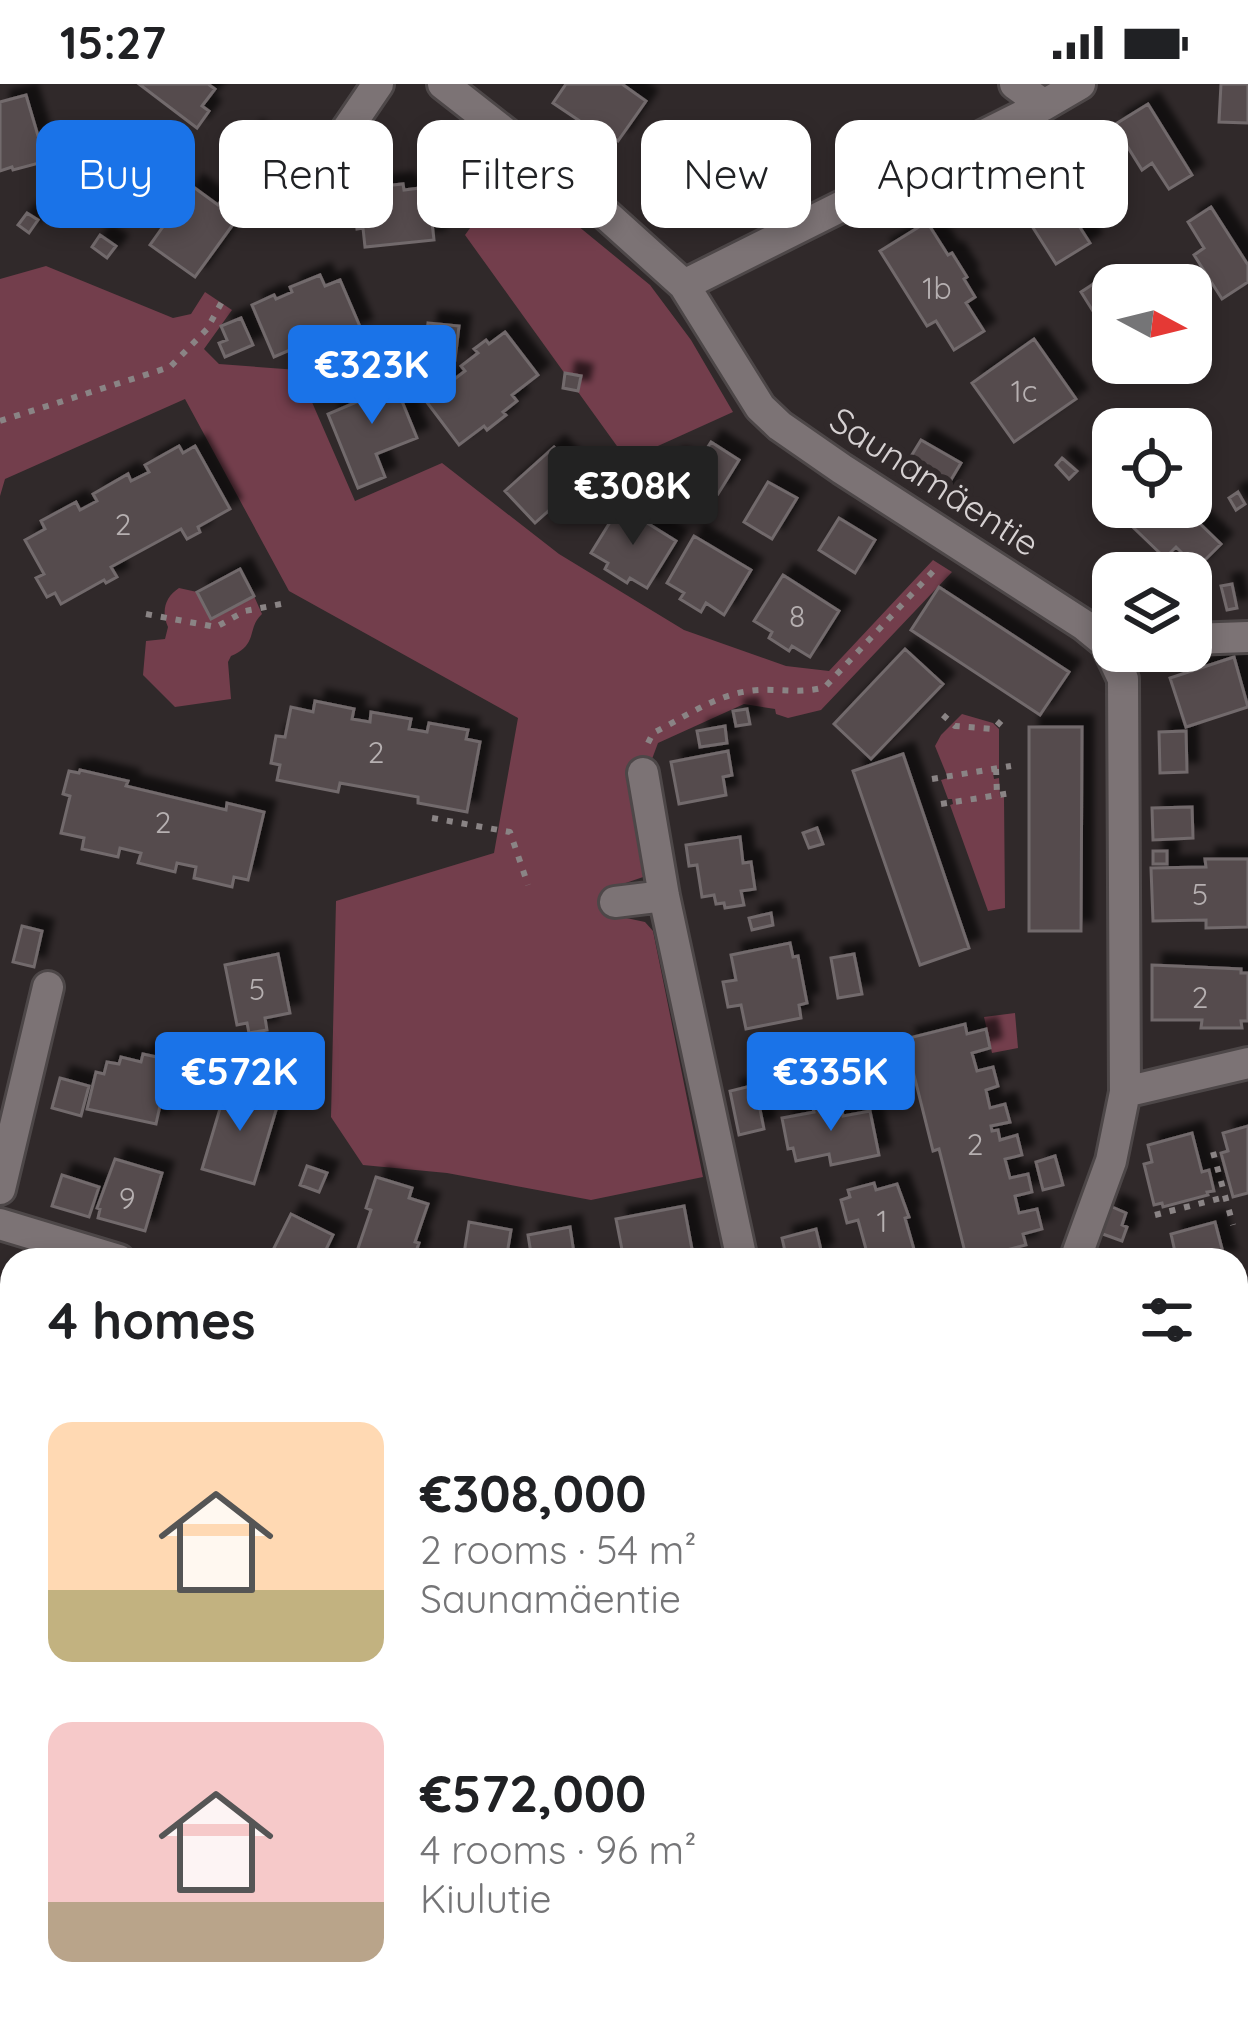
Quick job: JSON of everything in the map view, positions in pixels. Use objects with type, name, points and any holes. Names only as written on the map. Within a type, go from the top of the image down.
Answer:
[{"type":"street","points":[[354,120],[378,84]]},
{"type":"street","name":"Saunamäentie","points":[[443,84],[582,193],[684,285],[760,406],[779,425],[1092,631]]},
{"type":"street","points":[[1015,84],[1044,105]]},
{"type":"street","points":[[684,285],[1080,84]]},
{"type":"street","points":[[1212,638],[1248,637]]},
{"type":"street","name":"Saunamäentie","points":[[1079,1248],[1111,1161],[1125,1092],[1120,672]]},
{"type":"street","points":[[644,773],[664,896],[739,1248]]},
{"type":"street","points":[[615,902],[664,896]]},
{"type":"street","points":[[0,1189],[48,987]]},
{"type":"street","points":[[1125,1092],[1248,1063]]},
{"type":"street","points":[[0,1224],[79,1248]]},
{"type":"path","points":[[0,421],[170,367],[207,329],[224,298]]},
{"type":"path","points":[[586,469],[612,485]]},
{"type":"path","points":[[644,773],[644,752],[653,734],[727,695],[825,687],[945,559]]},
{"type":"path","points":[[146,614],[216,627],[245,611],[281,604]]},
{"type":"path","points":[[943,715],[955,725],[994,729],[1003,718]]},
{"type":"path","points":[[932,779],[1011,766]]},
{"type":"path","points":[[996,769],[997,796]]},
{"type":"path","points":[[941,804],[1011,793]]},
{"type":"path","points":[[432,818],[510,832],[528,885]]},
{"type":"path","points":[[1213,1152],[1233,1226]]},
{"type":"path","points":[[1155,1215],[1225,1197]]},
{"type":"shaded area","points":[[470,228],[580,228],[650,285],[691,340],[733,412],[627,460],[465,235]]},
{"type":"shaded area","points":[[46,266],[173,318],[191,314],[205,292],[232,310],[204,349],[219,364],[298,370],[355,501],[442,463],[559,554],[684,630],[786,666],[829,671],[933,560],[952,572],[821,710],[788,718],[775,709],[744,704],[658,743],[649,767],[649,875],[614,887],[617,916],[645,922],[653,931],[703,1177],[591,1200],[447,1173],[363,1165],[331,1117],[336,901],[494,853],[518,718],[289,591],[185,399],[5,479],[0,496],[0,279]]},
{"type":"shaded area","points":[[179,588],[197,592],[212,619],[254,596],[262,614],[249,641],[228,662],[231,699],[175,707],[143,675],[146,641],[165,639],[166,605]]},
{"type":"shaded area","points":[[962,714],[999,729],[999,771],[993,773],[994,779],[999,778],[1000,797],[1004,797],[1005,908],[988,911],[950,805],[952,799],[941,780],[948,778],[935,746]]},
{"type":"shaded area","points":[[1015,1013],[1018,1048],[992,1053],[984,1017]]},
{"type":"building","points":[[139,84],[208,84],[215,89],[202,106],[209,111],[197,128],[195,120],[186,120]]},
{"type":"building","points":[[566,84],[622,84],[646,101],[618,141],[617,120],[578,120],[553,103]]},
{"type":"building","points":[[1221,84],[1248,84],[1248,123],[1219,122]]},
{"type":"building","points":[[26,95],[36,129],[36,164],[0,171],[0,102]]},
{"type":"building","points":[[1148,104],[1192,175],[1169,189],[1152,163],[1142,170],[1128,148],[1128,120],[1122,120]]},
{"type":"building","points":[[393,185],[417,188],[417,228],[433,228],[434,240],[365,247],[363,228],[393,228]]},
{"type":"building","points":[[195,188],[219,204],[219,228],[230,228],[195,277],[150,245],[162,228],[195,228]]},
{"type":"building","points":[[1211,207],[1248,265],[1248,282],[1222,299],[1212,283],[1212,264],[1200,264],[1194,255],[1204,248],[1188,222]]},
{"type":"building","points":[[27,213],[36,219],[29,233],[18,225]]},
{"type":"building","points":[[917,228],[931,228],[967,277],[975,297],[966,303],[984,331],[954,350],[936,321],[927,326],[880,251]]},
{"type":"building","points":[[1033,228],[1080,228],[1090,243],[1056,264]]},
{"type":"building","points":[[100,235],[116,246],[107,258],[92,247]]},
{"type":"building","points":[[320,275],[325,286],[340,280],[361,329],[340,338],[336,330],[274,357],[252,305],[292,292],[290,287]]},
{"type":"building","points":[[1092,285],[1092,310],[1081,292]]},
{"type":"building","points":[[241,318],[253,345],[225,357],[219,343],[227,340],[221,326]]},
{"type":"building","points":[[428,323],[459,326],[455,360],[424,356]]},
{"type":"building","points":[[505,332],[538,375],[512,395],[517,401],[503,412],[506,415],[459,445],[426,401],[440,391],[437,387],[465,371],[461,366],[478,353],[474,349]]},
{"type":"building","points":[[1034,339],[1076,399],[1014,442],[972,383]]},
{"type":"building","points":[[388,367],[417,438],[376,454],[385,477],[358,488],[328,414],[371,396],[364,377]]},
{"type":"building","points":[[565,373],[581,376],[578,391],[563,388]]},
{"type":"building","points":[[921,440],[961,463],[939,500],[899,476]]},
{"type":"building","points":[[711,442],[739,460],[718,494],[689,476],[683,485],[665,474],[674,459],[693,470]]},
{"type":"building","points":[[179,446],[183,453],[195,446],[230,509],[187,539],[181,529],[111,567],[117,577],[106,583],[61,604],[55,593],[47,597],[36,578],[44,574],[25,540],[45,529],[41,521],[76,502],[80,510],[97,501],[93,494],[128,474],[131,481],[149,472],[145,465]]},
{"type":"building","points":[[554,447],[575,470],[555,488],[564,497],[535,523],[505,491]]},
{"type":"building","points":[[1062,458],[1077,471],[1069,479],[1056,465]]},
{"type":"building","points":[[768,482],[797,498],[772,539],[744,522]]},
{"type":"building","points":[[1238,492],[1245,504],[1236,510],[1229,498]]},
{"type":"building","points":[[620,506],[676,541],[647,588],[630,578],[627,583],[591,553]]},
{"type":"building","points":[[839,518],[875,540],[855,573],[819,550]]},
{"type":"building","points":[[1134,528],[1204,528],[1221,544],[1212,553],[1181,552],[1176,547],[1159,552]]},
{"type":"building","points":[[694,536],[751,570],[724,615],[706,603],[701,612],[680,599],[684,593],[667,583]]},
{"type":"building","points":[[240,569],[254,596],[211,619],[197,592]]},
{"type":"building","points":[[783,575],[839,611],[810,657],[792,646],[789,651],[754,621]]},
{"type":"building","points":[[1232,584],[1237,608],[1227,610],[1221,586]]},
{"type":"building","points":[[939,587],[1069,672],[1040,715],[911,630]]},
{"type":"building","points":[[905,649],[943,684],[871,759],[834,724]]},
{"type":"building","points":[[1234,657],[1248,707],[1186,727],[1170,678],[1212,672],[1212,664]]},
{"type":"building","points":[[315,701],[354,709],[352,719],[370,722],[371,712],[411,719],[409,729],[427,732],[429,723],[468,730],[466,739],[480,742],[467,812],[418,803],[418,797],[340,783],[338,792],[277,780],[280,765],[271,763],[276,736],[285,737],[291,707],[313,712]]},
{"type":"building","points":[[747,709],[750,724],[736,726],[733,711]]},
{"type":"building","points":[[725,726],[727,743],[700,747],[697,731]]},
{"type":"building","points":[[1029,727],[1082,727],[1081,931],[1029,931]]},
{"type":"building","points":[[1186,731],[1187,772],[1160,773],[1159,732]]},
{"type":"building","points":[[728,751],[732,775],[723,777],[726,795],[679,804],[671,762]]},
{"type":"building","points":[[903,754],[969,948],[920,965],[853,771]]},
{"type":"building","points":[[80,770],[226,810],[227,803],[264,812],[248,880],[234,877],[232,887],[194,878],[196,867],[177,863],[175,872],[138,863],[141,853],[120,848],[118,857],[82,849],[84,838],[61,833],[70,796],[63,794],[69,771]]},
{"type":"building","points":[[1192,807],[1193,838],[1153,840],[1152,808]]},
{"type":"building","points":[[817,828],[823,844],[809,848],[803,833]]},
{"type":"building","points":[[740,837],[743,863],[751,862],[755,889],[741,891],[744,905],[725,908],[724,903],[716,904],[714,895],[702,897],[697,865],[689,866],[686,845]]},
{"type":"building","points":[[1153,851],[1167,851],[1167,864],[1153,864]]},
{"type":"building","points":[[1205,859],[1248,859],[1248,927],[1206,928],[1206,920],[1153,921],[1151,868],[1206,867]]},
{"type":"building","points":[[771,913],[773,925],[752,930],[749,918]]},
{"type":"building","points":[[22,926],[42,931],[34,967],[13,962]]},
{"type":"building","points":[[790,943],[793,957],[798,956],[807,1003],[799,1005],[801,1018],[746,1029],[741,1005],[728,1007],[723,982],[736,980],[731,955]]},
{"type":"building","points":[[278,954],[290,1013],[265,1018],[267,1030],[249,1033],[247,1023],[237,1025],[225,965]]},
{"type":"building","points":[[854,954],[862,994],[838,998],[831,958]]},
{"type":"building","points":[[1152,965],[1248,973],[1248,1021],[1241,1021],[1242,1028],[1201,1028],[1202,1020],[1152,1020]]},
{"type":"building","points":[[965,1024],[967,1034],[986,1029],[990,1048],[972,1053],[977,1071],[993,1067],[998,1086],[986,1090],[990,1108],[1005,1104],[1010,1122],[991,1126],[992,1131],[998,1130],[1000,1140],[1017,1135],[1022,1155],[1005,1159],[1010,1178],[1028,1174],[1032,1192],[1015,1196],[1019,1213],[1037,1209],[1042,1229],[1023,1234],[1026,1245],[964,1248],[905,1039]]},
{"type":"building","points":[[143,1054],[170,1060],[156,1124],[87,1109],[96,1072],[104,1074],[107,1062],[119,1064],[121,1057],[141,1062]]},
{"type":"building","points":[[60,1078],[89,1086],[81,1116],[52,1108]]},
{"type":"building","points":[[227,1085],[279,1100],[254,1184],[202,1169]]},
{"type":"building","points":[[755,1085],[764,1129],[739,1135],[730,1091]]},
{"type":"building","points":[[840,1100],[843,1116],[870,1111],[879,1155],[831,1165],[829,1154],[796,1161],[793,1148],[788,1149],[782,1118],[814,1112],[812,1105]]},
{"type":"building","points":[[1248,1126],[1248,1193],[1233,1197],[1221,1153],[1228,1151],[1223,1133]]},
{"type":"building","points":[[1192,1133],[1202,1172],[1209,1170],[1214,1191],[1163,1207],[1162,1203],[1154,1205],[1144,1164],[1152,1162],[1148,1145]]},
{"type":"building","points":[[1055,1156],[1063,1185],[1043,1190],[1036,1162]]},
{"type":"building","points":[[115,1159],[162,1173],[145,1231],[98,1218],[97,1208]]},
{"type":"building","points":[[307,1166],[327,1173],[319,1192],[300,1185]]},
{"type":"building","points":[[62,1175],[99,1187],[89,1217],[52,1206]]},
{"type":"building","points":[[376,1177],[412,1188],[409,1198],[428,1204],[417,1248],[358,1248],[371,1210],[366,1208]]},
{"type":"building","points":[[874,1183],[876,1190],[897,1184],[914,1248],[866,1248],[858,1220],[847,1223],[841,1200],[850,1197],[848,1190]]},
{"type":"building","points":[[684,1206],[692,1248],[622,1248],[616,1219]]},
{"type":"building","points":[[1110,1206],[1126,1213],[1122,1241],[1100,1233]]},
{"type":"building","points":[[291,1214],[333,1235],[327,1248],[274,1248]]},
{"type":"building","points":[[469,1222],[511,1230],[508,1248],[465,1248]]},
{"type":"building","points":[[1215,1222],[1222,1248],[1174,1248],[1171,1234]]},
{"type":"building","points":[[570,1227],[573,1248],[530,1248],[528,1235]]},
{"type":"building","points":[[816,1229],[821,1248],[784,1248],[782,1238]]}]
